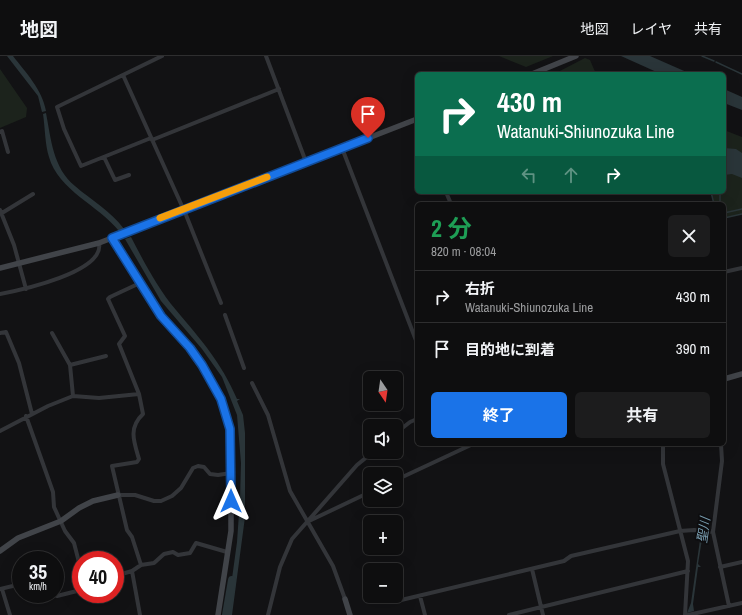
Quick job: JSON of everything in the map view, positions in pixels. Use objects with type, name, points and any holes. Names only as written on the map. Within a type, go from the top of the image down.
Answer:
[{"type":"street","points":[[162,56],[57,107],[64,129],[80,165],[152,139],[279,89]]},
{"type":"street","points":[[266,56],[306,162]]},
{"type":"street","points":[[537,72],[576,56]]},
{"type":"street","points":[[123,75],[183,209],[221,303]]},
{"type":"street","points":[[0,268],[114,237],[415,120]]},
{"type":"street","points":[[0,132],[2,132],[8,152]]},
{"type":"street","points":[[342,148],[415,338]]},
{"type":"street","points":[[104,157],[115,180],[129,175]]},
{"type":"street","points":[[26,289],[14,245],[1,212],[34,194]]},
{"type":"street","points":[[114,237],[161,316],[198,358],[217,392],[229,422],[231,531],[218,615]]},
{"type":"street","points":[[0,294],[26,289],[54,280],[82,266],[99,251],[99,242]]},
{"type":"street","points":[[726,272],[742,268]]},
{"type":"street","points":[[140,283],[110,297],[108,300],[125,336],[119,344],[139,394],[143,414],[133,429],[132,435],[139,459],[137,462],[112,466],[127,530],[132,537],[141,565]]},
{"type":"street","points":[[225,315],[244,368]]},
{"type":"street","points":[[0,333],[6,332],[19,364],[32,414]]},
{"type":"street","points":[[52,333],[70,365],[73,396]]},
{"type":"street","points":[[70,365],[106,356]]},
{"type":"street","points":[[726,378],[742,374]]},
{"type":"street","points":[[252,383],[268,415],[290,491],[333,566],[350,615]]},
{"type":"street","points":[[0,431],[26,416],[73,396],[99,398],[139,394]]},
{"type":"street","points":[[26,416],[53,492],[54,507],[65,531],[74,543],[76,551]]},
{"type":"street","points":[[403,428],[415,420]]},
{"type":"street","points":[[403,477],[469,446]]},
{"type":"street","points":[[663,446],[662,464],[680,531],[688,571],[686,615],[742,603]]},
{"type":"street","points":[[721,446],[721,468],[710,532],[729,606]]},
{"type":"street","points":[[268,615],[286,548],[323,501],[364,459]]},
{"type":"street","points":[[0,551],[18,538],[61,521],[79,508],[93,502],[118,495],[135,495],[154,501],[161,501],[172,496],[181,488],[193,468],[198,466],[204,467],[210,474],[218,475],[231,473]]},
{"type":"street","points":[[307,522],[363,495]]},
{"type":"street","points":[[403,600],[564,561],[571,556],[680,531],[696,530],[710,532]]},
{"type":"street","points":[[124,573],[132,571],[141,565],[154,563],[164,554],[173,552],[178,555],[190,553],[196,543],[227,552]]},
{"type":"street","points":[[720,568],[742,562]]},
{"type":"street","points":[[532,569],[543,615]]},
{"type":"street","points":[[132,571],[140,615]]},
{"type":"street","points":[[509,615],[688,571]]},
{"type":"street","points":[[10,615],[1,589],[12,586]]},
{"type":"street","points":[[420,596],[425,615]]},
{"type":"shaded area","points":[[7,56],[13,56],[33,82],[41,96],[46,111],[42,112],[38,96]]},
{"type":"shaded area","points":[[499,56],[553,56],[526,67]]},
{"type":"shaded area","points":[[621,56],[650,56],[686,72],[657,72]]},
{"type":"shaded area","points":[[585,58],[590,60],[595,72],[558,72]]},
{"type":"shaded area","points":[[0,69],[27,108],[26,117],[0,128]]},
{"type":"shaded area","points":[[726,90],[742,97],[742,110],[726,104]]},
{"type":"shaded area","points":[[46,113],[54,152],[62,171],[75,186],[107,211],[124,229],[119,231],[70,188],[54,169],[49,157],[46,142],[43,114]]},
{"type":"shaded area","points":[[726,131],[742,137],[742,214],[726,218],[726,202],[714,202],[712,194],[726,194]]},
{"type":"shaded area","points":[[726,148],[736,149],[742,153],[742,178],[732,174],[726,175]]},
{"type":"shaded area","points":[[131,237],[146,266],[169,302],[210,352],[218,363],[237,399],[240,399],[237,401],[243,415],[245,433],[245,517],[232,615],[227,615],[237,542],[241,463],[237,415],[222,377],[202,349],[161,301],[125,239]]},
{"type":"shaded area","points":[[701,533],[703,533],[698,564],[701,567],[698,567],[693,604],[694,611],[687,613],[691,603]]},
{"type":"waterway","points":[[702,56],[714,61]]},
{"type":"waterway","points":[[716,62],[742,74]]},
{"type":"waterway","points":[[712,194],[714,202]]},
{"type":"waterway","points":[[720,194],[720,202]]},
{"type":"waterway","points":[[726,213],[742,209]]},
{"type":"waterway","points":[[726,218],[742,214]]},
{"type":"waterway","points":[[226,615],[232,580]]},
{"type":"slow traffic","points":[[160,218],[267,177]]},
{"type":"route","points":[[231,501],[231,438],[229,422],[221,399],[202,365],[190,348],[161,316],[112,238],[368,138]]},
{"type":"water label","name":"聖川","points":[[703,530]]}]
